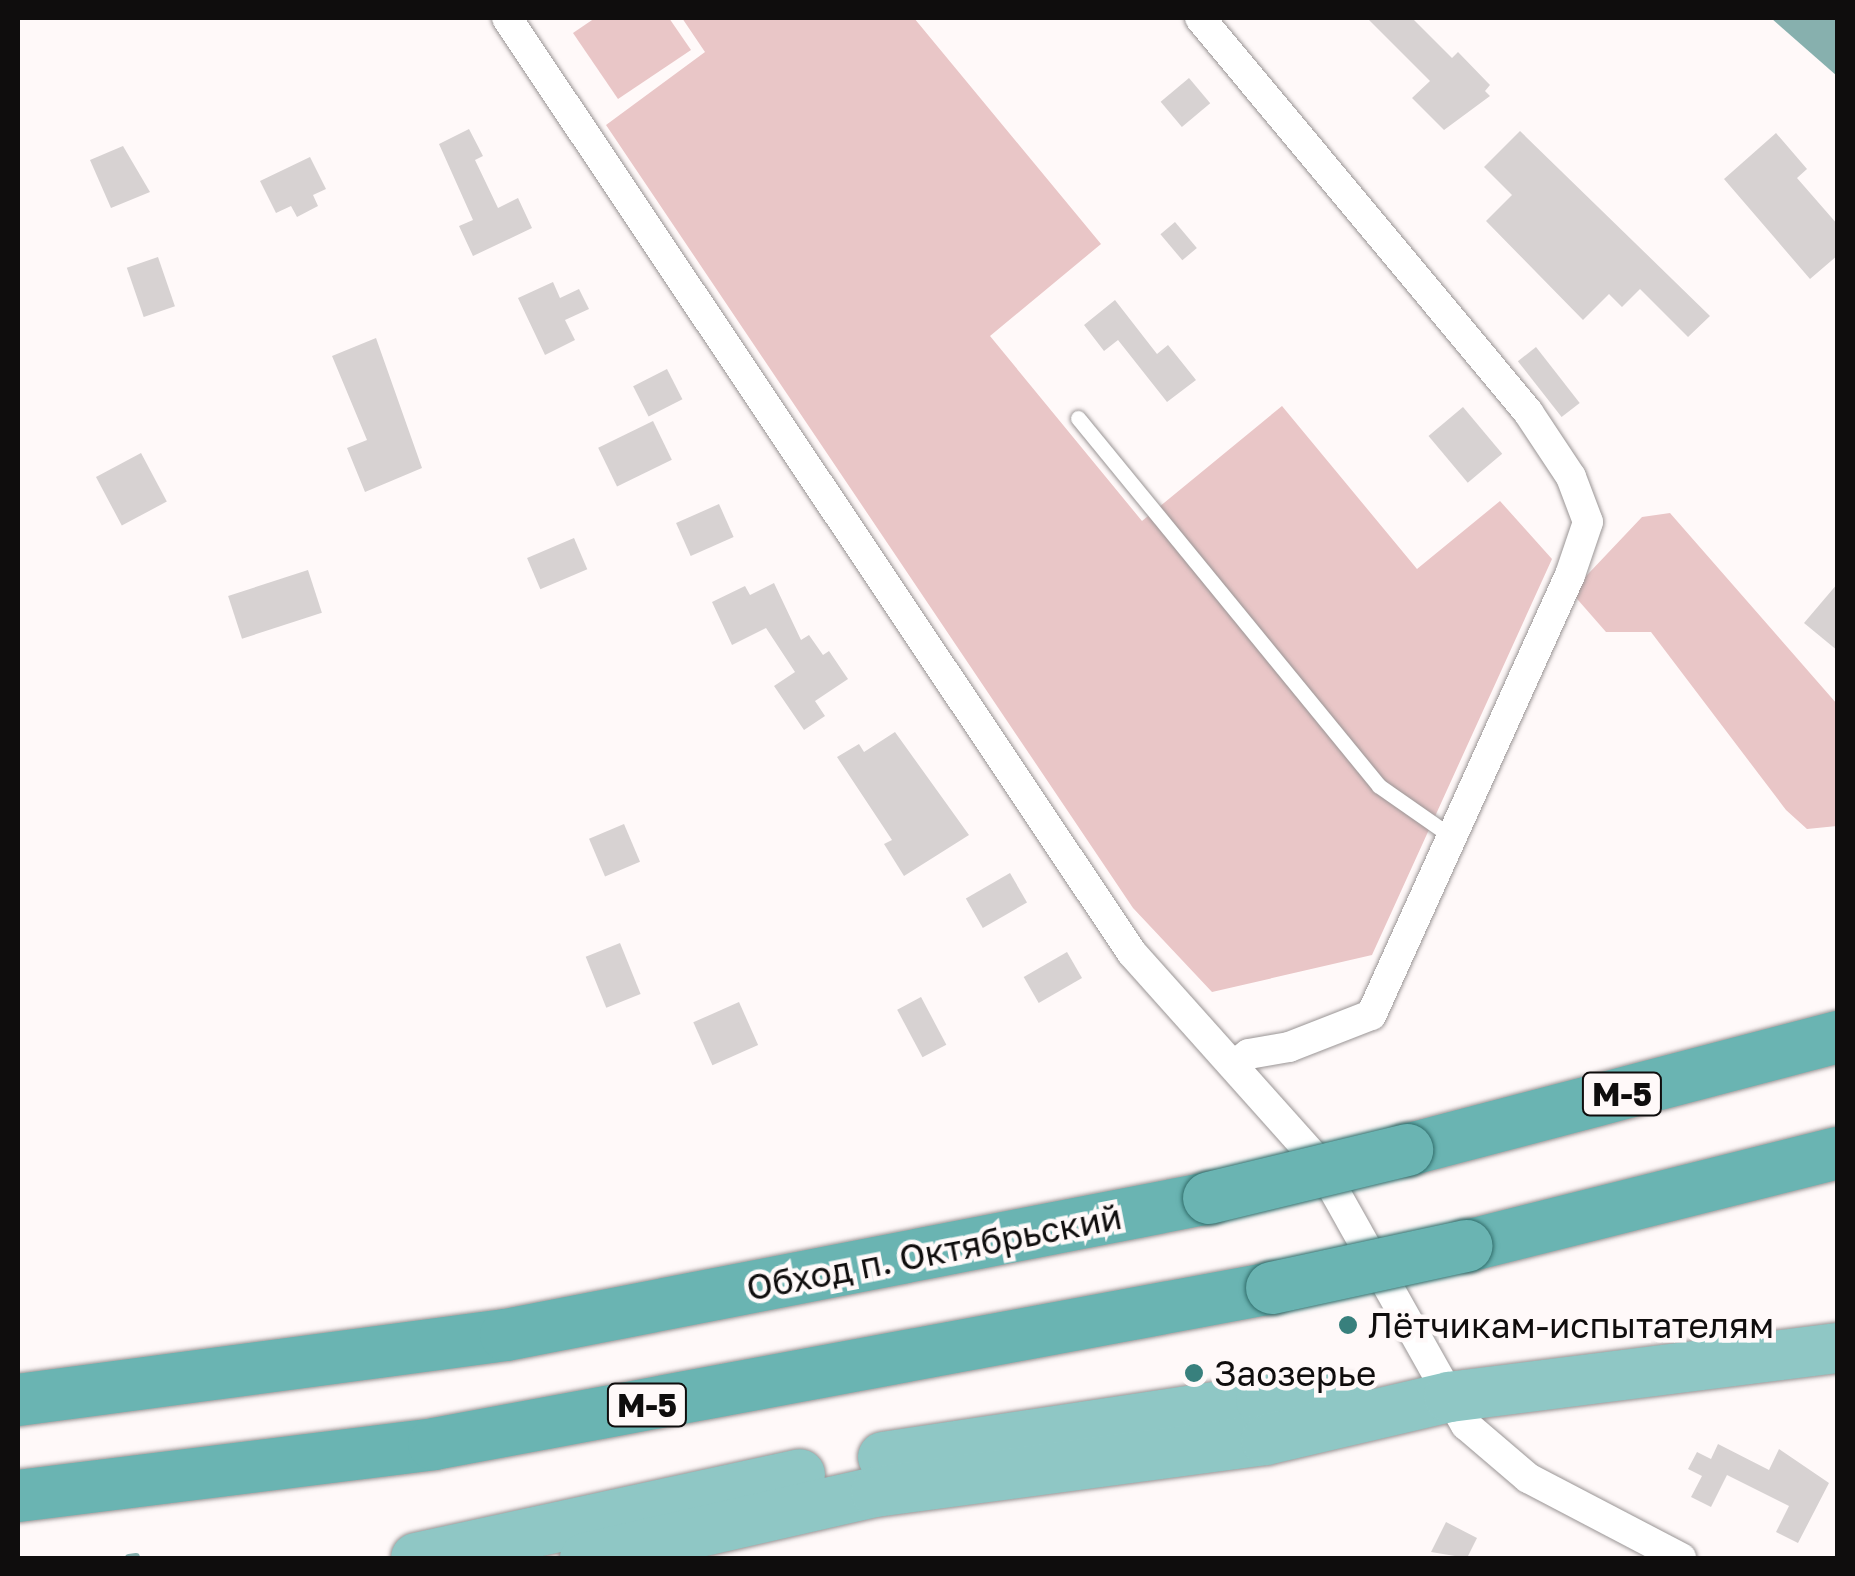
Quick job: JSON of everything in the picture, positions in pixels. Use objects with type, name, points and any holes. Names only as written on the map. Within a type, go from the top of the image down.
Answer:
[{"type":"highway","name":"Обход п. Октябрьский","points":[[18,1400],[506,1336],[1208,1198],[1838,1037]]},
{"type":"highway","name":"М-5","points":[[18,1496],[434,1444],[1272,1288],[1467,1246],[1838,1153]]},
{"type":"main road","points":[[586,1558],[876,1492],[1266,1440],[1449,1397],[1838,1348]]},
{"type":"main road","points":[[416,1558],[872,1458],[1261,1400],[1449,1397]]},
{"type":"street","points":[[507,18],[1132,953],[1317,1160],[1466,1426],[1506,1464],[1682,1558]]},
{"type":"street","points":[[1200,18],[1528,412],[1571,477],[1588,522],[1570,575],[1371,1015],[1290,1047],[1248,1054],[1234,1066]]},
{"type":"lane","points":[[1078,418],[1379,786],[1452,837]]},
{"type":"shaded area","points":[[595,18],[669,18],[691,50],[618,99],[573,33]]},
{"type":"shaded area","points":[[682,18],[914,18],[1101,244],[990,336],[1142,521],[1282,406],[1417,569],[1500,501],[1552,559],[1372,955],[1212,992],[1133,908],[606,125],[705,52]]},
{"type":"shaded area","points":[[1670,513],[1837,704],[1837,826],[1807,829],[1786,810],[1651,632],[1606,632],[1571,592],[1642,517]]},
{"type":"water","points":[[1771,18],[1837,18],[1837,76]]},
{"type":"building","points":[[1367,18],[1412,18],[1452,58],[1458,52],[1490,85],[1485,91],[1490,96],[1444,130],[1412,98],[1430,81]]},
{"type":"building","points":[[1189,78],[1210,103],[1182,127],[1161,102]]},
{"type":"building","points":[[469,129],[483,156],[475,160],[498,208],[518,198],[532,228],[473,256],[459,226],[473,220],[439,144]]},
{"type":"building","points":[[1520,131],[1710,316],[1688,337],[1640,289],[1622,307],[1609,294],[1583,320],[1486,221],[1512,195],[1484,167]]},
{"type":"building","points":[[1776,133],[1807,169],[1797,178],[1838,225],[1838,255],[1810,279],[1724,179]]},
{"type":"building","points":[[123,146],[150,192],[111,208],[90,160]]},
{"type":"building","points":[[310,157],[326,189],[313,195],[318,206],[297,217],[291,206],[276,213],[260,181]]},
{"type":"building","points":[[1175,222],[1197,248],[1182,260],[1160,234]]},
{"type":"building","points":[[158,257],[175,306],[144,317],[127,268]]},
{"type":"building","points":[[553,282],[560,298],[579,289],[589,309],[565,320],[575,340],[545,355],[518,298]]},
{"type":"building","points":[[1115,300],[1157,354],[1168,345],[1196,380],[1167,402],[1118,340],[1104,351],[1084,325]]},
{"type":"building","points":[[376,338],[422,468],[365,492],[347,448],[367,440],[332,356]]},
{"type":"building","points":[[1536,347],[1580,403],[1562,417],[1518,361]]},
{"type":"building","points":[[667,369],[682,399],[649,417],[633,386]]},
{"type":"building","points":[[1463,407],[1502,454],[1468,483],[1429,436]]},
{"type":"building","points":[[653,421],[672,460],[617,486],[598,448]]},
{"type":"building","points":[[141,453],[167,502],[122,526],[96,477]]},
{"type":"building","points":[[719,504],[734,537],[691,556],[676,523]]},
{"type":"building","points":[[574,538],[587,569],[540,589],[527,558]]},
{"type":"building","points":[[308,570],[322,613],[242,639],[228,596]]},
{"type":"building","points":[[774,583],[801,640],[809,635],[823,655],[829,651],[848,679],[815,701],[825,716],[804,730],[774,686],[795,672],[766,628],[732,645],[712,602],[745,586],[750,595]]},
{"type":"building","points":[[1838,583],[1838,651],[1804,623]]},
{"type":"building","points":[[895,732],[969,835],[904,876],[884,844],[892,840],[837,757],[859,744],[864,752]]},
{"type":"building","points":[[624,824],[640,862],[605,877],[589,839]]},
{"type":"building","points":[[1010,873],[1027,902],[983,928],[966,899]]},
{"type":"building","points":[[620,943],[641,994],[606,1008],[586,957]]},
{"type":"building","points":[[1067,952],[1082,978],[1039,1003],[1024,977]]},
{"type":"building","points":[[921,997],[946,1045],[923,1057],[897,1010]]},
{"type":"building","points":[[739,1002],[758,1045],[712,1065],[693,1022]]},
{"type":"building","points":[[1718,1444],[1769,1470],[1779,1449],[1829,1483],[1798,1543],[1776,1532],[1789,1506],[1727,1475],[1711,1507],[1691,1497],[1702,1476],[1688,1469],[1697,1452],[1711,1459]]},
{"type":"building","points":[[1446,1522],[1477,1538],[1467,1558],[1431,1552]]},
{"type":"waterway","points":[[129,1558],[136,1557]]},
{"type":"place","name":"Лётчикам-испытателям","points":[[1348,1325]]},
{"type":"place","name":"Заозерье","points":[[1194,1373]]}]
